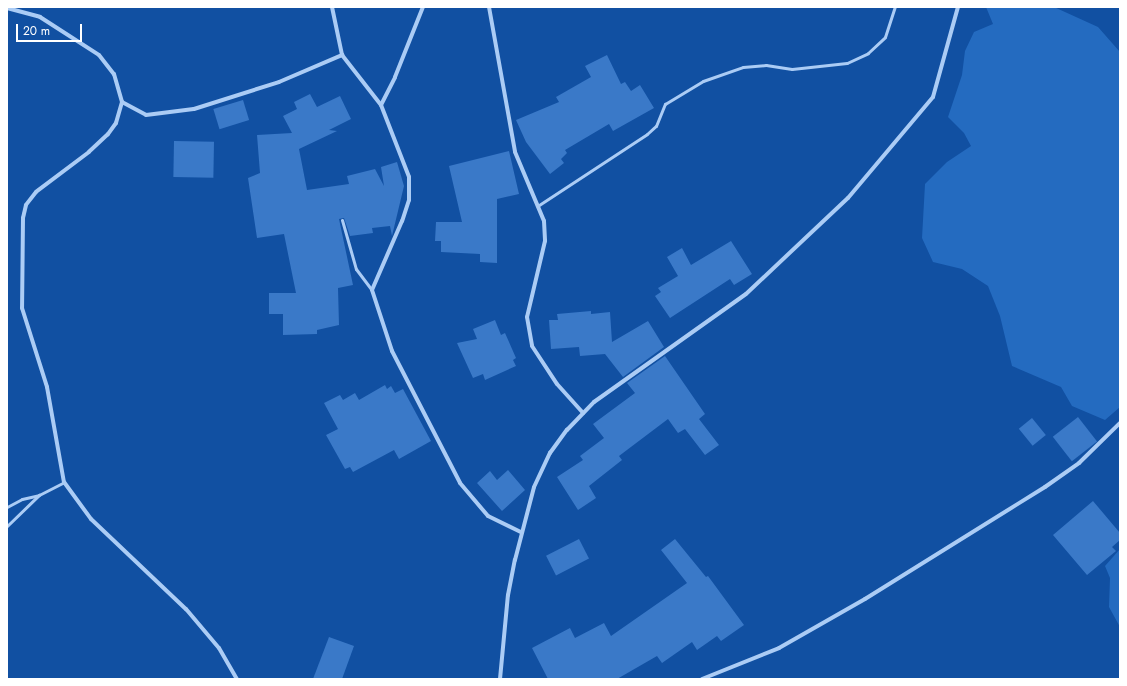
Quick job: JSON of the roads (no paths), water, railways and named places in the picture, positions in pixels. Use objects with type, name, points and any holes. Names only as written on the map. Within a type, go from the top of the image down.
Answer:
[{"type":"street","points":[[332,7],[342,55],[381,105],[409,177],[409,200],[372,290],[392,351],[460,483],[488,516],[521,532]]},
{"type":"street","points":[[381,105],[395,77],[423,7]]},
{"type":"street","points":[[489,7],[514,152],[540,205],[545,241],[529,304],[528,330],[532,346],[541,360],[583,413]]},
{"type":"street","points":[[500,679],[508,595],[521,532],[534,487],[550,453],[583,413],[641,367],[746,294],[848,198],[933,97],[958,7]]},
{"type":"street","points":[[7,8],[40,18],[99,55],[114,74],[122,102],[116,123],[108,134],[89,152],[36,192],[26,205],[23,218],[22,308],[47,387],[64,482],[91,518],[186,609],[219,648],[238,679]]},
{"type":"street","points":[[122,102],[146,115],[194,109],[279,82],[342,55]]},
{"type":"street","points":[[702,679],[779,648],[879,591],[1068,471],[1120,424]]},
{"type":"lane","points":[[540,205],[648,134],[656,126],[665,104],[703,81],[743,67],[766,64],[792,69],[847,63],[868,53],[885,37],[895,7]]},
{"type":"lane","points":[[342,220],[356,269],[372,290]]},
{"type":"lane","points":[[7,507],[22,499],[38,495],[64,482]]},
{"type":"lane","points":[[7,526],[38,495]]}]
